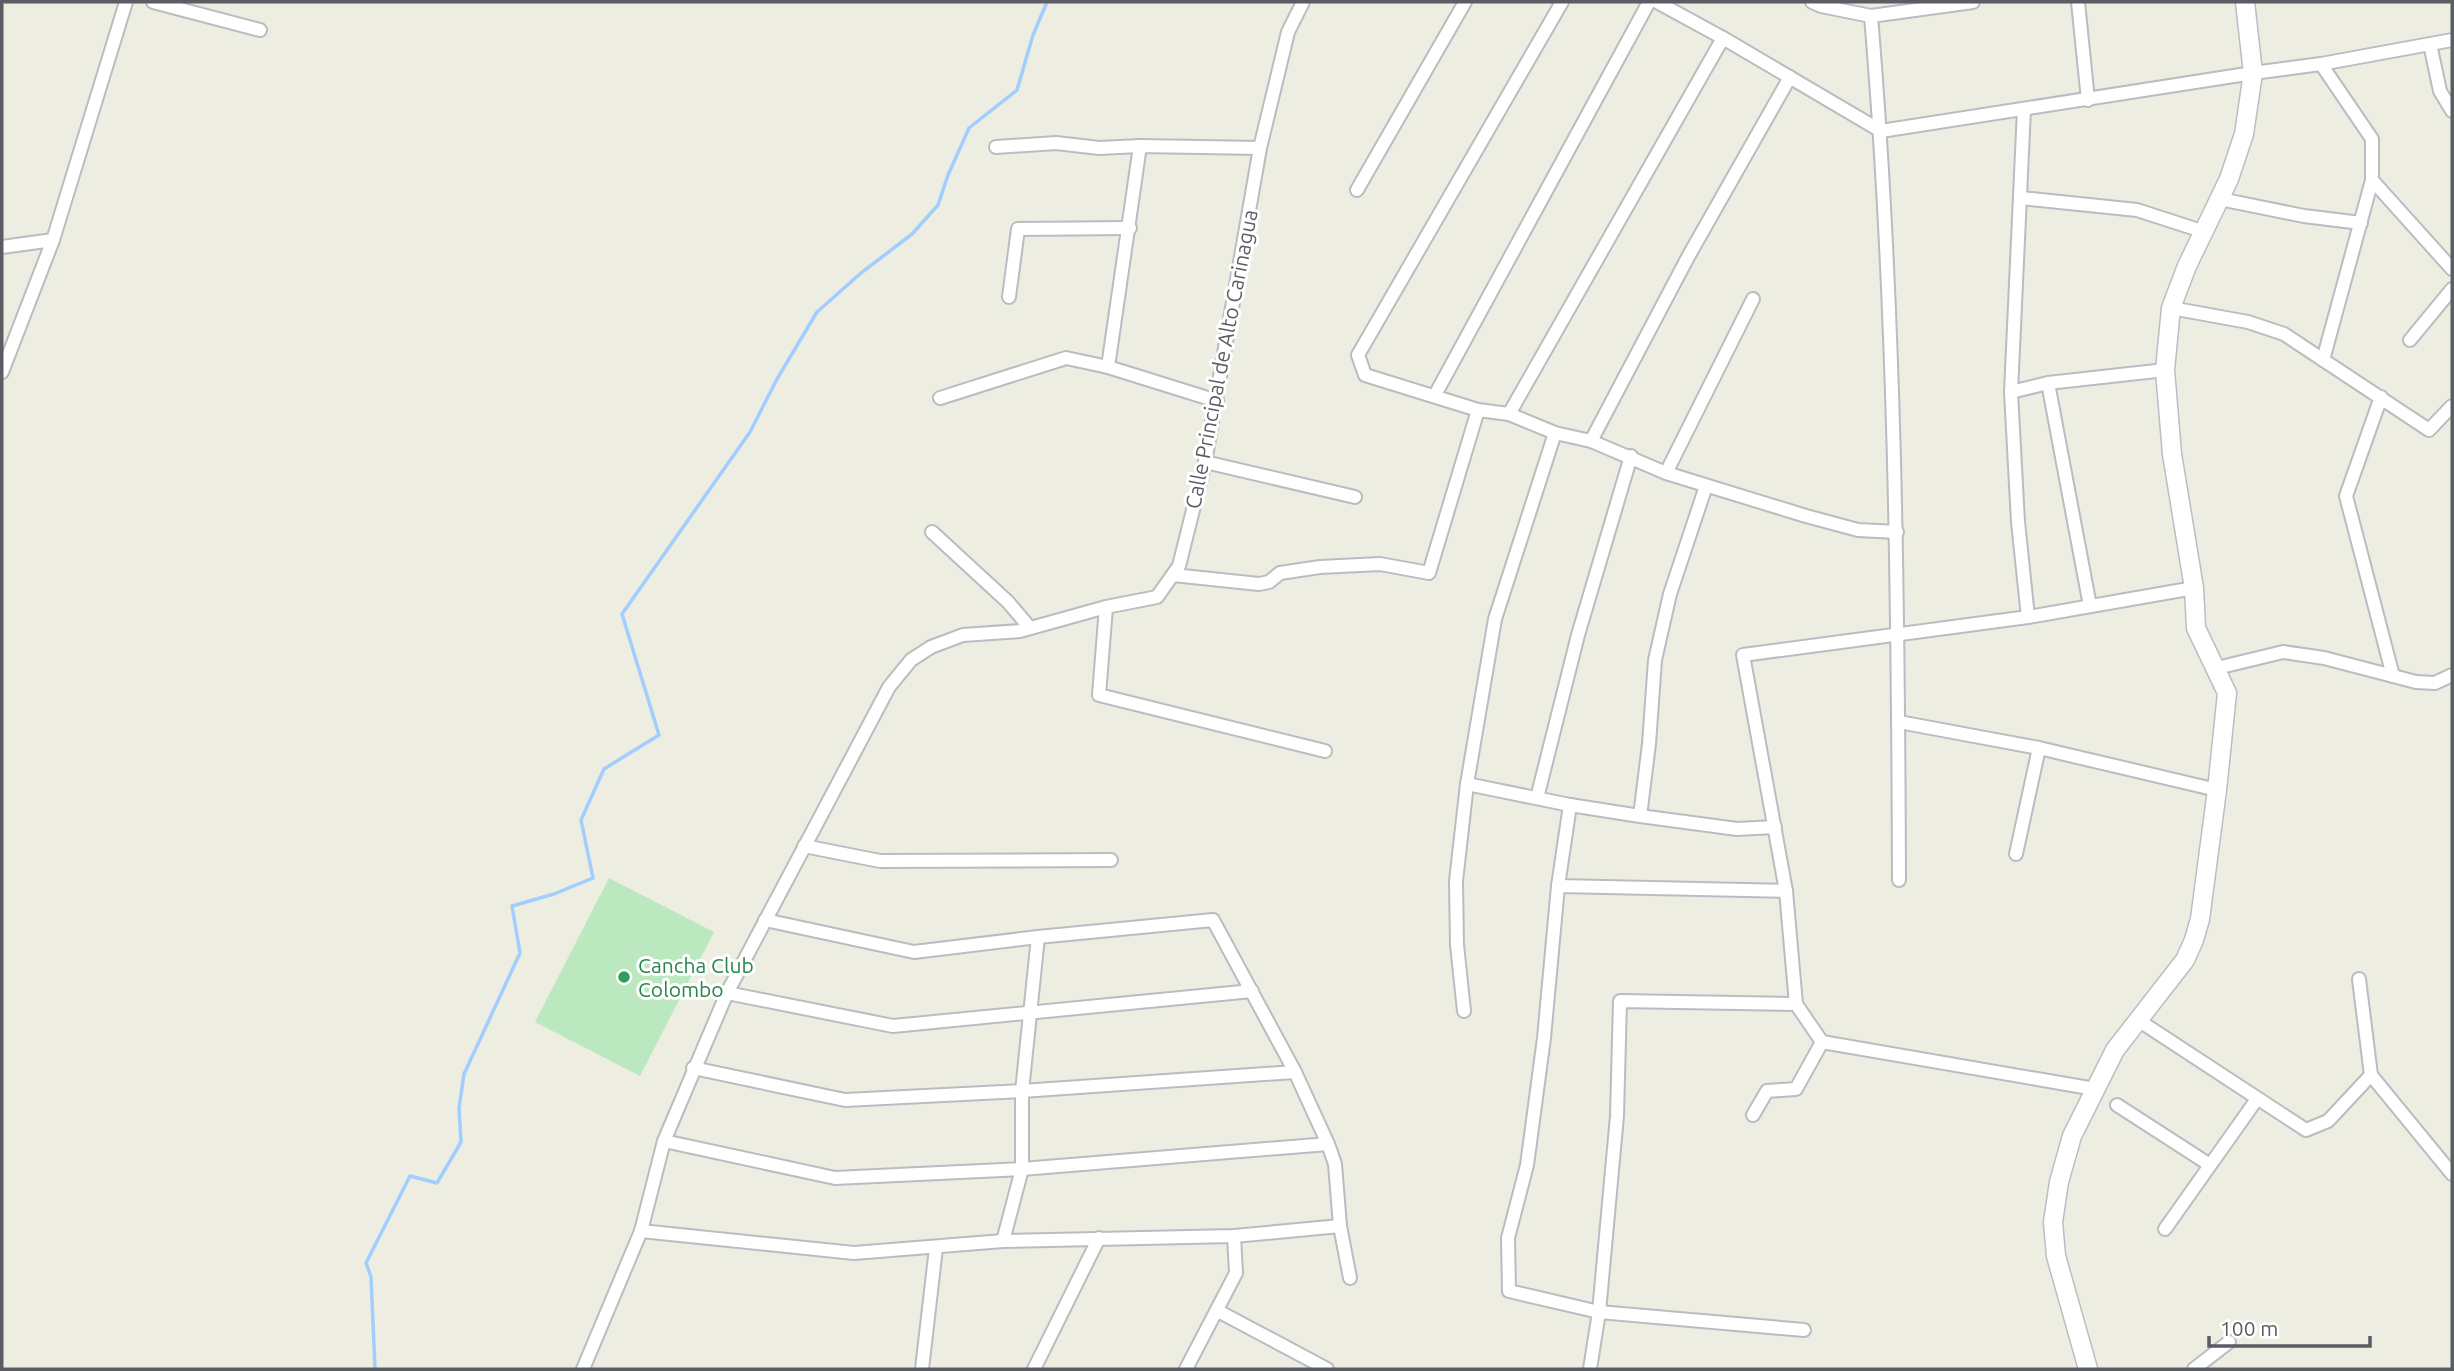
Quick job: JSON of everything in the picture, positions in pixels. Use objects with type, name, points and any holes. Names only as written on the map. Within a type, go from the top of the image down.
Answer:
[{"type":"street","points":[[2,372],[53,240],[126,2]]},
{"type":"street","points":[[153,2],[260,30]]},
{"type":"street","name":"Calle Principal de Alto Carinagua","points":[[583,1369],[641,1230],[664,1141],[693,1068],[727,993],[889,687],[911,660],[931,646],[963,635],[1030,628],[1106,607],[1157,597],[1179,566],[1205,463],[1260,148],[1288,32],[1303,2]]},
{"type":"street","points":[[1357,190],[1465,2]]},
{"type":"street","points":[[1562,2],[1359,355],[1365,374],[1478,410],[1509,414],[1555,433],[1591,441],[1666,473],[1706,486],[1858,530],[1897,532]]},
{"type":"street","points":[[1435,395],[1649,2]]},
{"type":"street","points":[[1657,2],[1881,131],[2321,64],[2452,40]]},
{"type":"street","points":[[1812,2],[1871,16],[1973,2]]},
{"type":"street","points":[[2078,2],[2088,100]]},
{"type":"street","points":[[2088,1369],[2056,1256],[2053,1222],[2059,1182],[2072,1136],[2115,1050],[2185,960],[2194,940],[2200,919],[2217,790],[2227,693],[2217,667],[2196,628],[2194,588],[2172,454],[2165,370],[2171,308],[2187,266],[2229,179],[2244,134],[2253,73],[2246,2]]},
{"type":"street","points":[[1871,16],[1881,131],[1897,532],[1899,880]]},
{"type":"street","points":[[1509,414],[1723,38]]},
{"type":"street","points":[[2430,44],[2440,91],[2452,111]]},
{"type":"street","points":[[2321,64],[2372,139],[2372,180],[2323,360]]},
{"type":"street","points":[[1591,441],[1688,257],[1790,77]]},
{"type":"street","points":[[2024,109],[2011,392],[2018,522],[2028,617]]},
{"type":"street","points":[[996,147],[1056,143],[1099,148],[1260,148]]},
{"type":"street","points":[[1108,367],[1140,146]]},
{"type":"street","points":[[2372,180],[2452,269]]},
{"type":"street","points":[[2021,198],[2137,210],[2205,232]]},
{"type":"street","points":[[2220,199],[2304,216],[2361,223]]},
{"type":"street","points":[[1009,297],[1017,229],[1130,228]]},
{"type":"street","points":[[2,247],[53,240]]},
{"type":"street","points":[[2442,257],[2452,247]]},
{"type":"street","points":[[2410,340],[2452,289]]},
{"type":"street","points":[[1666,473],[1753,299]]},
{"type":"street","points":[[2171,308],[2248,322],[2284,334],[2429,430],[2452,406]]},
{"type":"street","points":[[940,398],[1066,358],[1108,367],[1217,401]]},
{"type":"street","points":[[2011,392],[2048,383],[2165,370]]},
{"type":"street","points":[[2048,383],[2090,606]]},
{"type":"street","points":[[2381,397],[2346,496],[2393,676]]},
{"type":"street","points":[[1173,575],[1259,584],[1269,582],[1280,573],[1320,567],[1380,564],[1429,573],[1478,410]]},
{"type":"street","points":[[1464,1011],[1457,945],[1456,881],[1467,783],[1496,619],[1555,433]]},
{"type":"street","points":[[1537,797],[1578,635],[1631,456]]},
{"type":"street","points":[[1205,463],[1355,497]]},
{"type":"street","points":[[1640,816],[1655,660],[1670,594],[1706,486]]},
{"type":"street","points":[[932,532],[1008,602],[1030,628]]},
{"type":"street","points":[[2095,1089],[1822,1042],[1796,1004],[1786,891],[1743,655],[2028,617],[2194,588]]},
{"type":"street","points":[[1106,607],[1099,695],[1325,751]]},
{"type":"street","points":[[2217,667],[2283,652],[2324,658],[2416,682],[2435,683],[2452,675]]},
{"type":"street","points":[[1899,722],[2039,748],[2217,790]]},
{"type":"street","points":[[2016,854],[2039,748]]},
{"type":"street","points":[[1467,783],[1570,806],[1737,829],[1775,827]]},
{"type":"street","points":[[1570,806],[1558,886],[1544,1038],[1527,1165],[1508,1238],[1509,1291],[1598,1312],[1804,1330]]},
{"type":"street","points":[[804,846],[880,861],[1111,860]]},
{"type":"street","points":[[1558,886],[1786,891]]},
{"type":"street","points":[[765,920],[914,952],[1213,920],[1295,1072],[1328,1144],[1335,1164],[1340,1226],[1350,1278]]},
{"type":"street","points":[[1003,1241],[1022,1169],[1022,1091],[1038,937]]},
{"type":"street","points":[[2359,979],[2371,1075],[2452,1174]]},
{"type":"street","points":[[727,993],[893,1026],[1252,991]]},
{"type":"street","points":[[1590,1369],[1617,1116],[1620,1001],[1796,1004]]},
{"type":"street","points":[[2138,1020],[2306,1130],[2328,1121],[2371,1075]]},
{"type":"street","points":[[1753,1115],[1767,1091],[1796,1089],[1822,1042]]},
{"type":"street","points":[[693,1068],[845,1100],[1295,1072]]},
{"type":"street","points":[[2165,1229],[2257,1099]]},
{"type":"street","points":[[2117,1105],[2210,1165]]},
{"type":"street","points":[[664,1141],[835,1178],[1022,1169],[1328,1144]]},
{"type":"street","points":[[641,1230],[854,1253],[1003,1241],[1234,1236],[1340,1226]]},
{"type":"street","points":[[1186,1369],[1236,1273],[1234,1236]]},
{"type":"street","points":[[1034,1369],[1099,1238]]},
{"type":"street","points":[[922,1369],[936,1248]]},
{"type":"street","points":[[1218,1311],[1327,1369]]},
{"type":"street","points":[[2194,1369],[2229,1342]]},
{"type":"green space","name":"Cancha Club Colombo","points":[[609,878],[714,932],[640,1076],[535,1022]]},
{"type":"waterway","points":[[375,1369],[371,1277],[366,1263],[410,1176],[437,1183],[461,1142],[459,1108],[464,1074],[520,953],[512,906],[554,894],[593,878],[581,820],[604,769],[659,735],[622,614],[750,432],[777,379],[817,312],[861,273],[912,234],[938,205],[969,128],[1017,90],[1033,35],[1047,2]]},
{"type":"place","name":"Cancha Club Colombo","points":[[624,977]]}]
